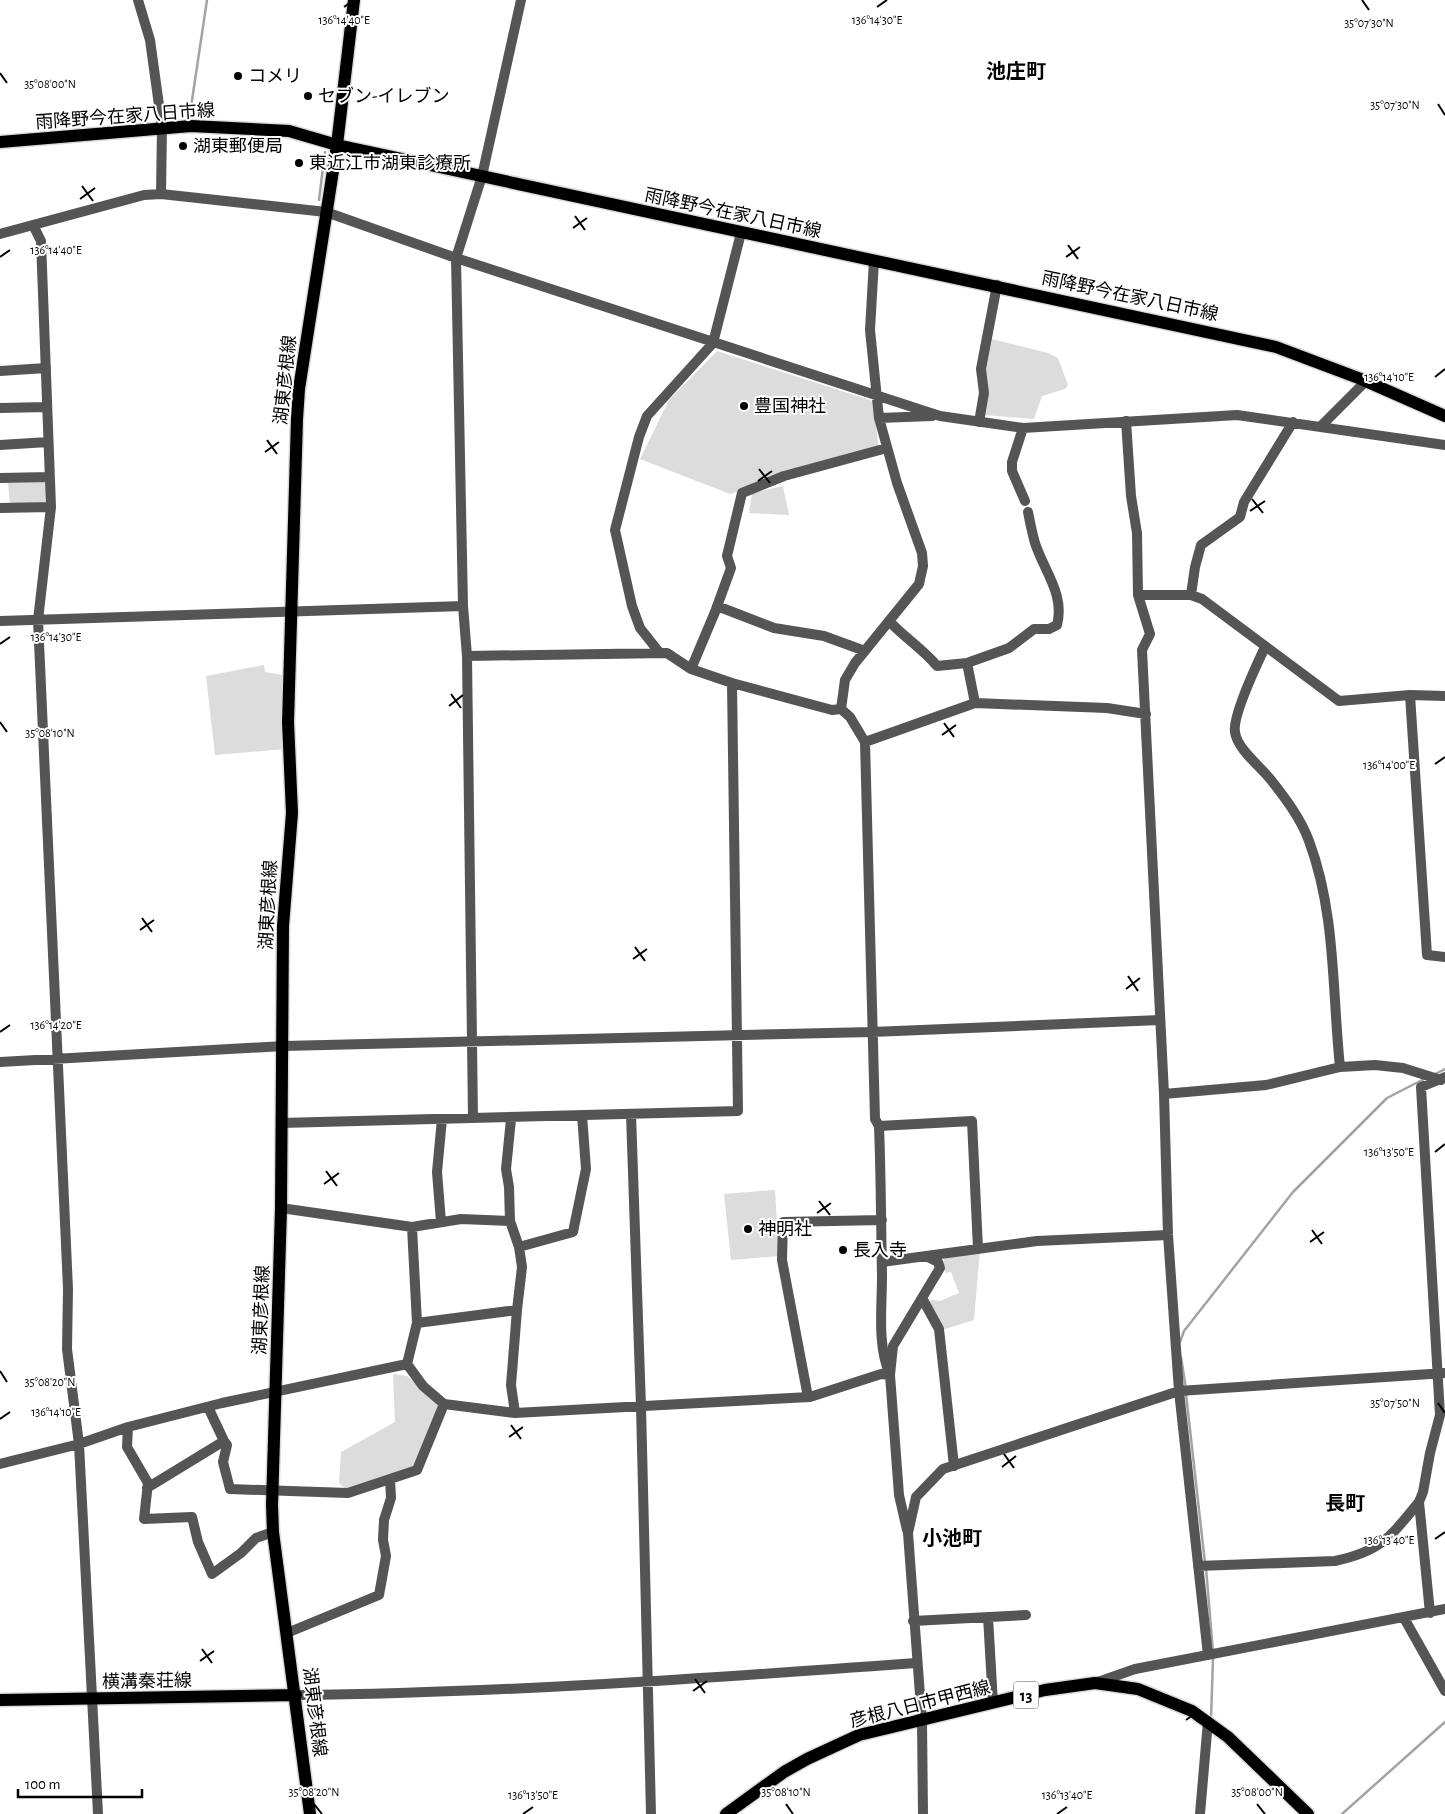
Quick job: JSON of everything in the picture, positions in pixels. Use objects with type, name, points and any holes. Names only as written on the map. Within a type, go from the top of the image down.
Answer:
[{"type":"main road","name":"湖東彦根線","points":[[310,1814],[288,1633],[273,1532],[284,1046],[283,926],[292,813],[288,722],[290,610],[299,389],[337,145],[354,0]]},
{"type":"main road","name":"雨降野今在家八日市線","points":[[0,142],[162,127],[191,126],[289,131],[337,145],[741,233],[996,285],[1276,347],[1366,381],[1445,416]]},
{"type":"main road","name":"彦根八日市甲西線","points":[[726,1814],[784,1772],[807,1759],[860,1735],[922,1722],[1045,1690],[1094,1684],[1114,1684],[1138,1689],[1192,1710],[1208,1721],[1305,1813]]},
{"type":"main road","name":"横溝秦荘線","points":[[0,1700],[92,1700],[296,1695]]},
{"type":"street","points":[[138,0],[150,40],[162,127],[161,194]]},
{"type":"street","points":[[474,1118],[467,656],[463,606],[456,258],[482,176],[521,0]]},
{"type":"street","points":[[0,234],[144,195],[161,194],[326,212],[456,258],[940,416],[1023,428],[1237,415],[1445,445]]},
{"type":"street","points":[[33,225],[41,241],[51,507],[38,620],[68,1289],[67,1349],[79,1444],[98,1814]]},
{"type":"street","points":[[660,652],[640,628],[632,606],[615,530],[639,437],[647,416],[713,343],[741,233]]},
{"type":"street","points":[[841,709],[845,680],[865,651],[919,584],[923,566],[922,553],[913,533],[879,418],[870,330],[874,260]]},
{"type":"street","points":[[979,422],[984,393],[982,369],[996,285]]},
{"type":"street","points":[[0,371],[46,368]]},
{"type":"street","points":[[1321,426],[1366,381]]},
{"type":"street","points":[[0,408],[47,407]]},
{"type":"street","points":[[879,418],[940,416]]},
{"type":"street","points":[[1126,421],[1131,496],[1137,533],[1138,595],[1150,634],[1142,650],[1164,1094],[1168,1235],[1179,1391],[1208,1655]]},
{"type":"street","points":[[1191,595],[1195,566],[1202,545],[1240,517],[1244,502],[1293,422]]},
{"type":"street","points":[[1023,428],[1012,462],[1012,471],[1025,501]]},
{"type":"street","points":[[0,445],[48,442]]},
{"type":"street","points":[[691,669],[731,568],[726,556],[742,493],[784,476],[887,448]]},
{"type":"street","points":[[0,478],[50,477]]},
{"type":"street","points":[[0,508],[51,507]]},
{"type":"street","points":[[890,622],[904,636],[924,650],[937,666],[967,663],[1009,648],[1034,629],[1048,629],[1057,625],[1059,617],[1058,594],[1036,544],[1028,512]]},
{"type":"street","points":[[1138,595],[1191,595],[1202,599],[1338,701],[1410,695],[1445,696]]},
{"type":"street","points":[[0,621],[290,610],[463,606]]},
{"type":"street","points":[[717,606],[774,628],[824,636],[865,651]]},
{"type":"street","points":[[1265,647],[1242,699],[1234,731],[1238,740],[1270,778],[1297,815],[1309,841],[1327,913],[1333,954],[1340,1067]]},
{"type":"street","points":[[467,656],[660,652],[667,653],[691,669],[732,683],[832,710],[841,709]]},
{"type":"street","points":[[967,663],[975,703]]},
{"type":"street","points":[[281,1123],[738,1111],[732,683]]},
{"type":"street","points":[[1410,695],[1427,955],[1445,957]]},
{"type":"street","points":[[866,742],[975,703],[1107,708],[1146,714]]},
{"type":"street","points":[[841,709],[850,718],[866,742],[872,1032],[875,1119],[879,1126],[884,1361],[890,1375]]},
{"type":"street","points":[[0,1062],[284,1046],[872,1032],[1160,1020]]},
{"type":"street","points":[[1164,1094],[1266,1085],[1340,1067],[1375,1065],[1403,1068],[1443,1079]]},
{"type":"street","points":[[1198,1566],[1334,1561],[1354,1557],[1389,1538],[1419,1502],[1423,1492],[1430,1453],[1440,1415],[1441,1373],[1421,1088],[1443,1079]]},
{"type":"street","points":[[631,1114],[641,1407],[651,1814]]},
{"type":"street","points":[[519,1248],[573,1232],[586,1169],[582,1115]]},
{"type":"street","points":[[511,1118],[506,1169],[509,1187],[510,1222],[519,1248],[522,1268],[511,1385],[515,1413]]},
{"type":"street","points":[[441,1222],[436,1172],[442,1119]]},
{"type":"street","points":[[879,1126],[972,1121],[978,1249]]},
{"type":"street","points":[[281,1208],[412,1227],[462,1219],[510,1222]]},
{"type":"street","points":[[808,1397],[782,1260],[783,1222],[882,1220]]},
{"type":"street","points":[[406,1364],[417,1323],[412,1227]]},
{"type":"street","points":[[882,1262],[1036,1242],[1168,1235]]},
{"type":"street","points":[[923,1814],[922,1722],[916,1663],[908,1533],[899,1495],[890,1375],[893,1346],[940,1268],[938,1262],[926,1256]]},
{"type":"street","points":[[922,1298],[939,1329],[954,1466]]},
{"type":"street","points":[[417,1323],[517,1310]]},
{"type":"street","points":[[0,1464],[79,1444],[128,1427],[208,1407],[406,1364]]},
{"type":"street","points":[[406,1364],[423,1386],[444,1404],[515,1413],[808,1397],[881,1374],[890,1375]]},
{"type":"street","points":[[908,1533],[916,1497],[943,1469],[1179,1391],[1441,1373]]},
{"type":"street","points":[[208,1407],[227,1445],[223,1462],[230,1489],[348,1493],[417,1470],[444,1404]]},
{"type":"street","points":[[128,1427],[127,1447],[148,1483],[144,1519],[192,1518],[198,1542],[212,1574],[241,1553],[256,1538],[273,1532]]},
{"type":"street","points":[[147,1488],[224,1441]]},
{"type":"street","points":[[288,1633],[379,1595],[386,1556],[383,1540],[384,1520],[391,1498],[390,1479]]},
{"type":"street","points":[[1419,1502],[1430,1613]]},
{"type":"street","points":[[1094,1684],[1135,1669],[1445,1609]]},
{"type":"street","points":[[913,1621],[1026,1615]]},
{"type":"street","points":[[988,1617],[994,1703]]},
{"type":"street","points":[[1404,1618],[1445,1691]]},
{"type":"street","points":[[296,1695],[389,1694],[648,1682],[916,1663]]},
{"type":"street","points":[[1200,1814],[1208,1721]]},
{"type":"shaded area","points":[[992,339],[1048,353],[1058,358],[1068,385],[1065,389],[1042,396],[1034,419],[984,415],[985,375]]},
{"type":"shaded area","points":[[717,351],[873,401],[879,451],[730,494],[640,459],[669,400]]},
{"type":"shaded area","points":[[43,481],[46,484],[45,503],[10,505],[8,483]]},
{"type":"shaded area","points":[[783,486],[789,515],[749,513],[752,493]]},
{"type":"shaded area","points":[[264,665],[265,672],[283,675],[285,749],[215,755],[206,676]]},
{"type":"shaded area","points":[[775,1190],[779,1256],[731,1260],[724,1194]]},
{"type":"shaded area","points":[[980,1250],[974,1320],[942,1330],[928,1305],[931,1300],[940,1301],[959,1293],[951,1272],[946,1273],[942,1264],[946,1255]]},
{"type":"shaded area","points":[[393,1374],[407,1376],[441,1404],[414,1469],[348,1491],[339,1483],[341,1452],[395,1422]]},
{"type":"waterway","points":[[164,108],[191,107],[207,0]]},
{"type":"waterway","points":[[319,200],[325,152]]},
{"type":"waterway","points":[[1435,1074],[1445,1069]]},
{"type":"waterway","points":[[1180,1342],[1184,1331],[1293,1192],[1387,1098],[1426,1078]]},
{"type":"waterway","points":[[1181,1357],[1186,1389]]},
{"type":"waterway","points":[[1186,1394],[1205,1563]]},
{"type":"waterway","points":[[1206,1568],[1213,1652]]},
{"type":"waterway","points":[[1211,1720],[1213,1658]]},
{"type":"waterway","points":[[1342,1814],[1445,1722]]},
{"type":"place","name":"コメリ","points":[[238,76]]},
{"type":"place","name":"セブン-イレブン","points":[[308,96]]},
{"type":"place","name":"湖東郵便局","points":[[183,146]]},
{"type":"place","name":"東近江市湖東診療所","points":[[299,163]]},
{"type":"place","name":"豊国神社","points":[[744,406]]},
{"type":"place","name":"神明社","points":[[748,1229]]},
{"type":"place","name":"長入寺","points":[[843,1250]]},
{"type":"district","name":"池庄町","points":[[1016,71]]},
{"type":"district","name":"長町","points":[[1345,1503]]},
{"type":"district","name":"小池町","points":[[952,1538]]}]
